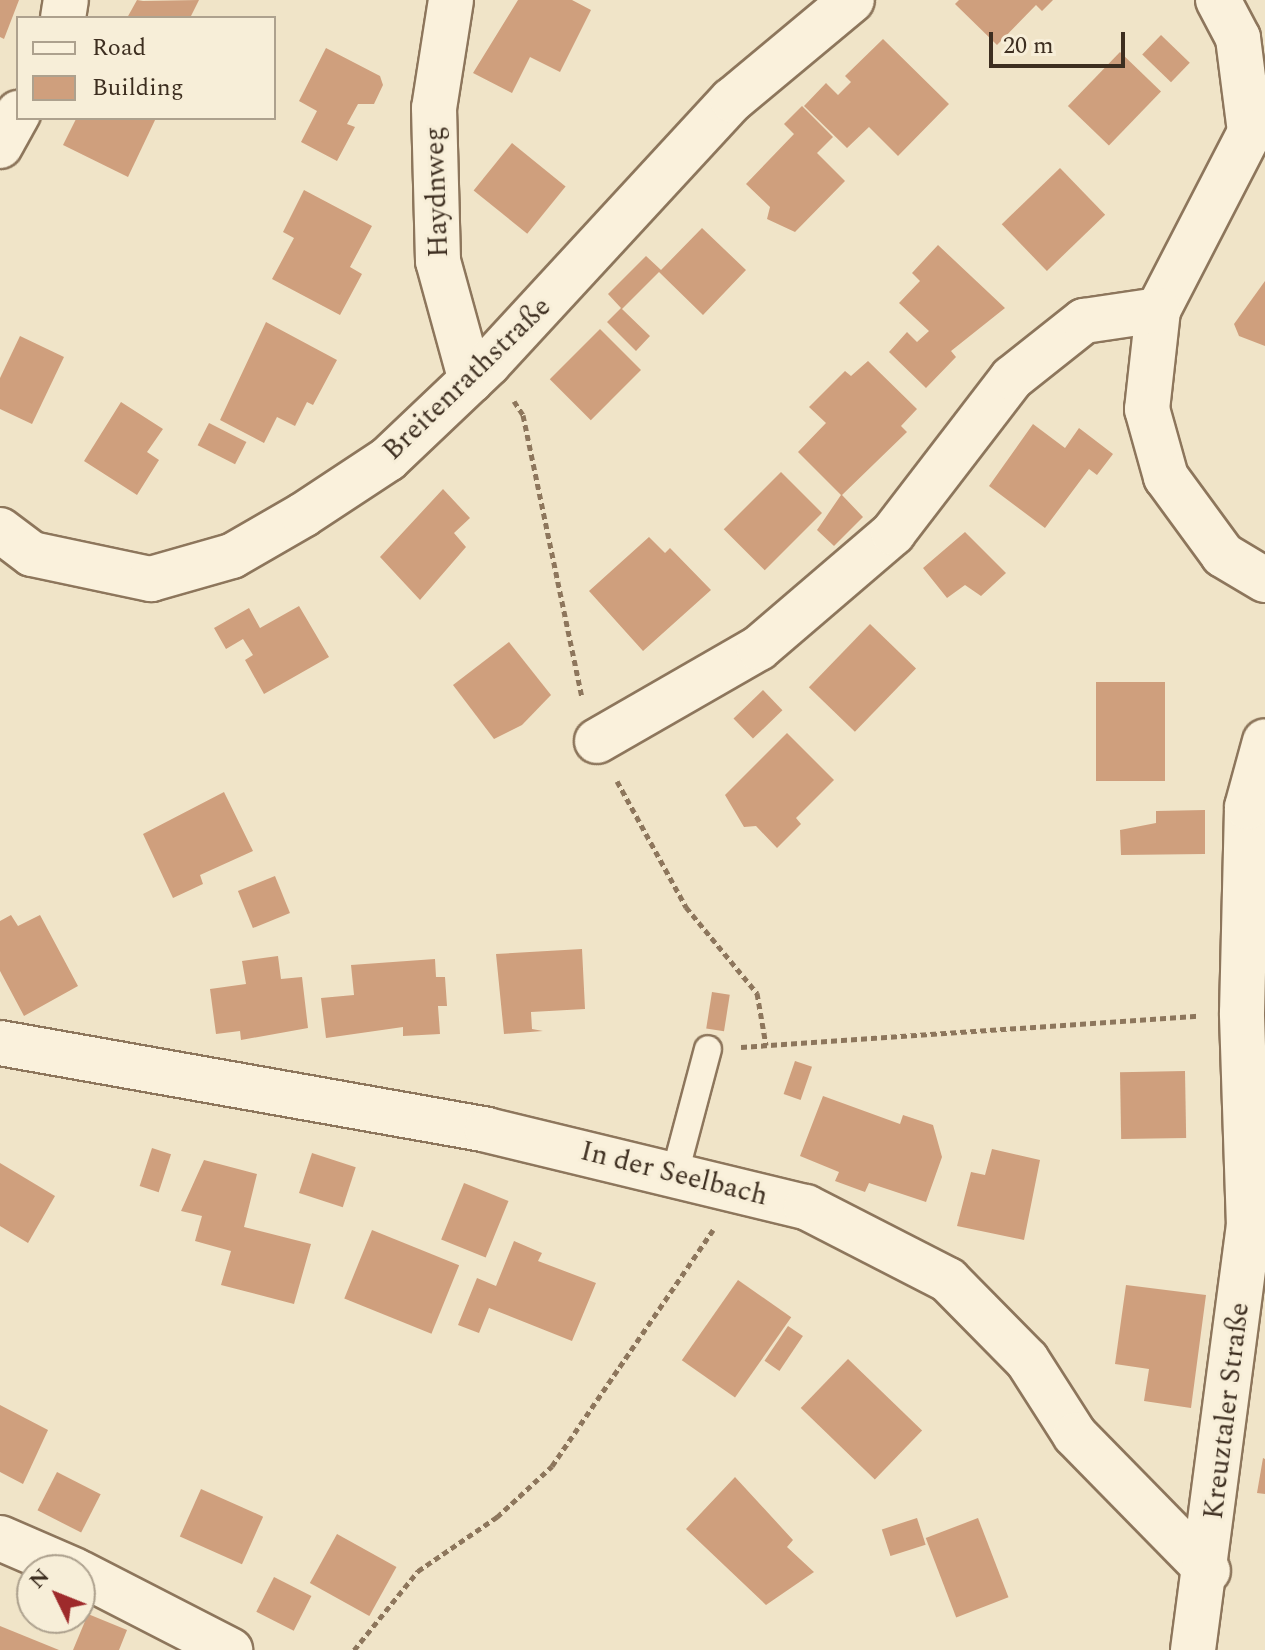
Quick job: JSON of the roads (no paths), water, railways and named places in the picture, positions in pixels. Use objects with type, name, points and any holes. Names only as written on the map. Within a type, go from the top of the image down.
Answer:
[{"type":"street","name":"Haydnweg","points":[[451,0],[434,108],[438,261],[471,381]]},
{"type":"street","name":"Breitenrathstraße","points":[[0,530],[32,554],[151,579],[232,556],[388,459],[471,381],[732,100],[852,0]]},
{"type":"street","points":[[1218,0],[1238,38],[1250,132],[1158,310],[1147,409],[1166,477],[1223,555],[1265,580]]},
{"type":"street","points":[[0,146],[16,117]]},
{"type":"street","points":[[597,741],[759,648],[882,542],[1012,378],[1084,321],[1158,310]]},
{"type":"street","name":"Kreuztaler Straße","points":[[1193,1650],[1208,1571],[1249,1227],[1242,1013],[1247,807],[1265,741]]},
{"type":"street","name":"In der Seelbach","points":[[0,1043],[236,1081],[675,1173],[806,1207],[948,1280],[1027,1360],[1075,1435],[1208,1571]]},
{"type":"street","points":[[0,1538],[37,1554]]},
{"type":"street","points":[[96,1581],[230,1650]]},
{"type":"lane","points":[[675,1173],[708,1049]]}]
